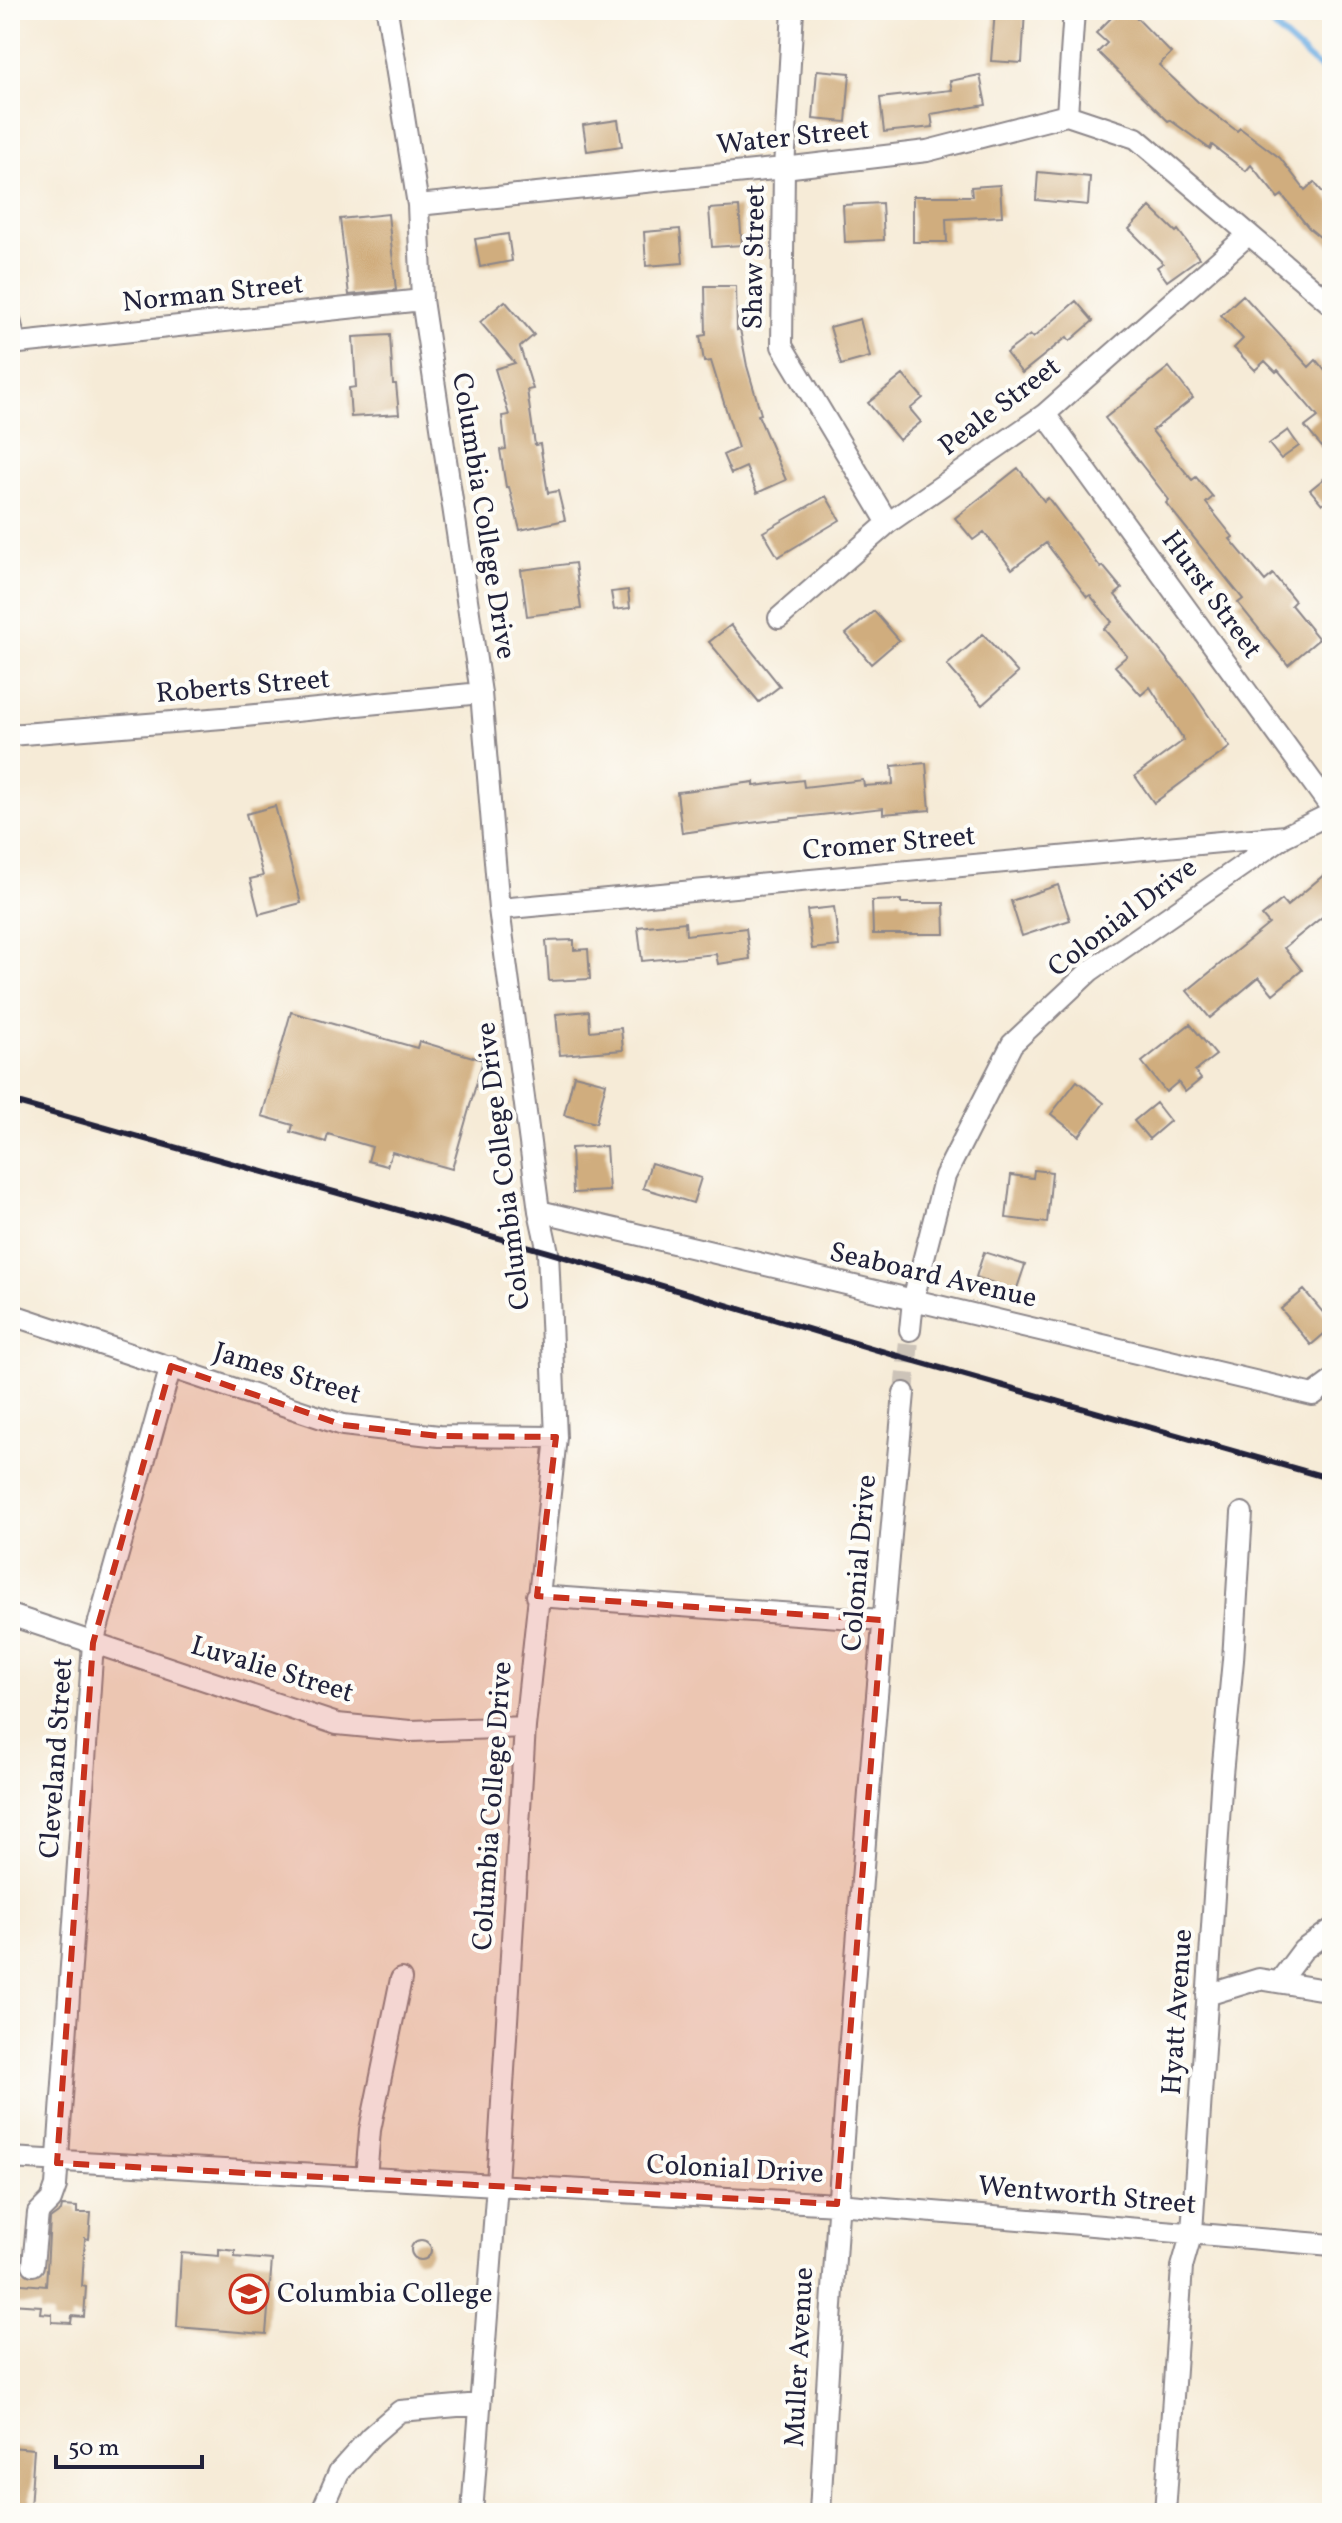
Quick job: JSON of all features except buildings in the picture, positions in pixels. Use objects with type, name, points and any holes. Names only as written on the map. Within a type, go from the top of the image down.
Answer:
[{"type":"street","name":"Columbia College Drive","points":[[387,10],[418,205],[422,300],[481,693],[499,909],[539,1211],[548,1252],[556,1437],[525,1727],[497,2184],[472,2513]]},
{"type":"street","name":"Shaw Street","points":[[793,10],[784,168],[782,346],[888,523]]},
{"type":"street","points":[[1074,10],[1067,115],[1136,138],[1332,305]]},
{"type":"street","name":"Water Street","points":[[418,205],[927,151],[1067,115]]},
{"type":"street","name":"Peale Street","points":[[779,618],[888,523],[1045,414],[1249,234]]},
{"type":"street","name":"Norman Street","points":[[13,343],[422,300]]},
{"type":"street","points":[[10,320],[13,343]]},
{"type":"street","name":"Hurst Street","points":[[1045,414],[1332,811]]},
{"type":"street","name":"Roberts Street","points":[[10,735],[481,693]]},
{"type":"street","name":"Colonial Drive","points":[[910,1330],[913,1300],[945,1176],[1012,1044],[1090,971],[1285,836],[1332,811]]},
{"type":"street","name":"Cromer Street","points":[[499,909],[1285,836]]},
{"type":"street","name":"Seaboard Avenue","points":[[539,1211],[1313,1395],[1332,1381]]},
{"type":"street","name":"James Street","points":[[10,1314],[343,1425],[439,1436],[556,1437]]},
{"type":"street","name":"Cleveland Street","points":[[33,2265],[38,2213],[55,2193],[93,1643],[171,1366]]},
{"type":"street","name":"Colonial Drive","points":[[10,2158],[837,2204],[882,1620],[904,1393]]},
{"type":"street","name":"Hyatt Avenue","points":[[1165,2513],[1182,2267],[1192,2232],[1242,1513]]},
{"type":"street","points":[[537,1596],[882,1620]]},
{"type":"street","name":"Luvalie Street","points":[[10,1615],[337,1724],[410,1731],[525,1727]]},
{"type":"street","points":[[1279,1982],[1303,1950],[1332,1929]]},
{"type":"street","points":[[366,2178],[370,2130],[401,1979]]},
{"type":"street","points":[[1207,1995],[1259,1979],[1332,1991]]},
{"type":"street","name":"Wentworth Street","points":[[837,2204],[1332,2245]]},
{"type":"street","name":"Muller Avenue","points":[[820,2513],[837,2204]]},
{"type":"street","points":[[321,2513],[339,2472],[371,2436],[400,2411],[480,2404]]},
{"type":"highlighted area","points":[[171,1366],[343,1425],[439,1436],[556,1437],[537,1596],[882,1620],[837,2204],[57,2163],[93,1643]]},
{"type":"waterway","points":[[1255,10],[1332,79]]},
{"type":"tunnel","points":[[904,1393],[910,1330]]},
{"type":"railway","points":[[10,1101],[548,1252],[898,1356],[1332,1479]]},
{"type":"place","name":"Columbia College","points":[[249,2294]]}]
